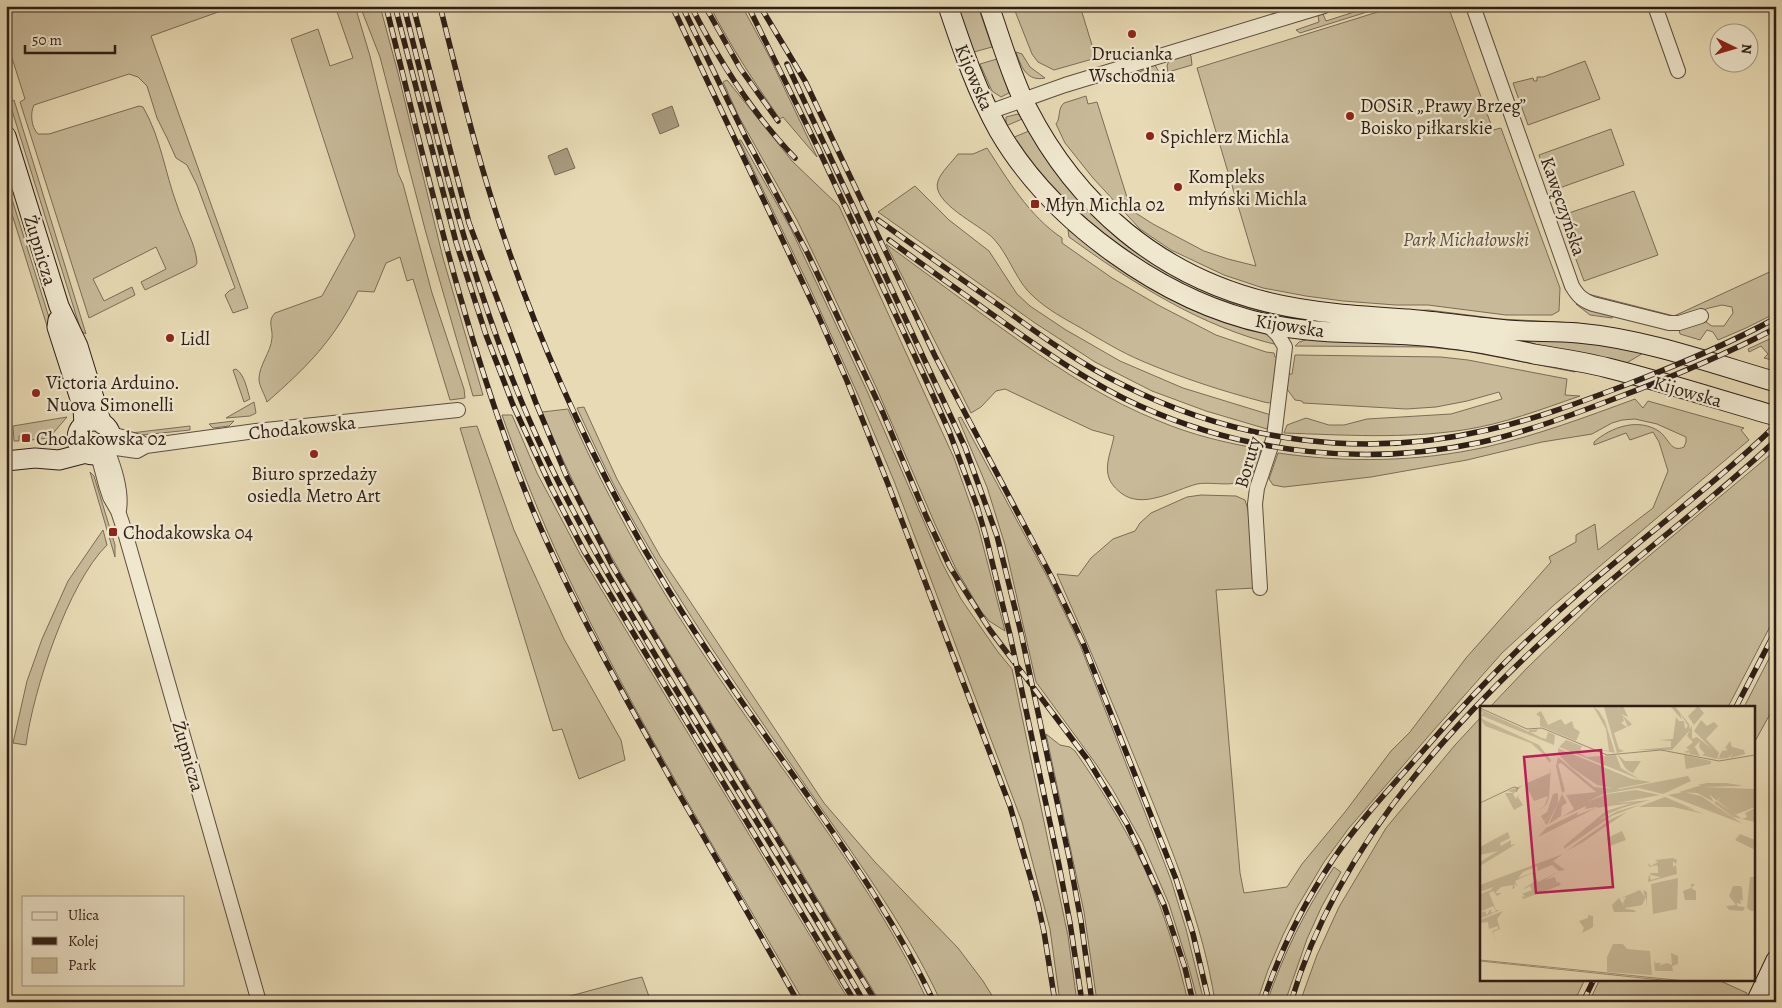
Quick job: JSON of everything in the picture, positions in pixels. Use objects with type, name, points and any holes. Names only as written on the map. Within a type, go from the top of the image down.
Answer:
[{"type":"street","name":"Kijowska","points":[[948,6],[969,66],[989,112],[1014,154],[1032,177],[1067,215],[1098,242],[1135,267],[1184,293],[1223,311],[1267,324],[1311,330],[1450,338],[1485,344],[1606,368],[1776,416]]},
{"type":"street","name":"Kijowska","points":[[989,6],[1023,100],[1043,136],[1067,171],[1089,197],[1124,232],[1144,248],[1171,265],[1202,280],[1232,292],[1266,302],[1338,313],[1446,322],[1509,330],[1603,336],[1670,352],[1776,382]]},
{"type":"street","points":[[989,112],[1065,85],[1324,6]]},
{"type":"street","name":"Kawęczyńska","points":[[1473,6],[1572,286],[1578,296],[1582,300],[1593,304],[1669,323],[1679,323],[1701,316]]},
{"type":"street","points":[[1655,6],[1678,71]]},
{"type":"street","name":"Żupnicza","points":[[6,136],[59,306],[78,346],[110,497],[118,510],[259,1002]]},
{"type":"street","points":[[1267,324],[1278,335],[1285,347],[1292,340],[1311,330]]},
{"type":"street","name":"Boruty","points":[[1260,588],[1255,504],[1257,488],[1274,436],[1285,347]]},
{"type":"street","name":"Chodakowska","points":[[6,461],[35,458],[59,460],[97,441],[137,452],[146,446],[256,431],[458,410]]},
{"type":"street","points":[[1756,1002],[1776,960]]},
{"type":"green space","points":[[6,6],[235,6],[151,36],[248,308],[233,313],[225,295],[235,288],[197,185],[187,165],[176,158],[157,118],[147,86],[138,77],[129,74],[34,105],[32,116],[34,128],[38,134],[49,134],[139,106],[143,107],[159,143],[173,193],[189,234],[197,263],[195,266],[145,290],[141,282],[166,269],[156,247],[93,279],[104,301],[132,287],[135,295],[89,318],[20,102],[25,99],[6,39]]},
{"type":"green space","points":[[335,6],[355,6],[370,56],[398,173],[403,184],[432,293],[464,389],[465,398],[450,400],[413,279],[407,281],[400,257],[386,263],[374,292],[358,291],[339,324],[319,351],[267,402],[260,385],[261,369],[271,343],[271,319],[275,313],[322,296],[355,236],[291,39],[318,29],[330,66],[353,58]]},
{"type":"green space","points":[[360,6],[380,6],[443,258],[483,395],[473,396],[426,233],[380,57]]},
{"type":"green space","points":[[710,6],[742,6],[769,56],[817,157],[783,117],[780,119],[734,50]]},
{"type":"green space","points":[[958,6],[978,6],[992,47],[974,52]]},
{"type":"green space","points":[[1013,6],[1080,6],[1096,58],[1054,70],[1038,62],[1032,54]]},
{"type":"green space","points":[[1373,6],[1386,6],[1300,33],[1296,30],[1319,22],[1318,15],[1320,13],[1323,14],[1326,21]]},
{"type":"green space","name":"Park Michałowski","points":[[1397,6],[1448,6],[1493,130],[1501,128],[1560,288],[1559,311],[1552,315],[1506,315],[1428,305],[1396,305],[1343,301],[1263,288],[1224,275],[1171,250],[1140,229],[1093,178],[1065,143],[1056,124],[1060,108],[1064,103],[1086,96],[1088,104],[1097,102],[1131,210],[1204,251],[1256,266],[1197,68]]},
{"type":"green space","points":[[1016,52],[1022,54],[1030,67],[1045,78],[1039,79],[1029,75],[1020,63]]},
{"type":"green space","points":[[1188,53],[1191,56],[1192,65],[1168,72],[1169,60]]},
{"type":"green space","points":[[997,59],[1009,93],[1001,97],[992,91],[980,64]]},
{"type":"green space","points":[[1585,61],[1600,99],[1528,125],[1513,83],[1533,78],[1534,81],[1537,81],[1537,77],[1543,77]]},
{"type":"green space","points":[[1155,65],[1160,74],[1118,81]]},
{"type":"green space","points":[[727,80],[792,161],[839,206],[954,458],[978,526],[1005,631],[989,621],[981,611],[956,569],[877,389],[829,286],[797,220],[739,117],[723,82]]},
{"type":"green space","points":[[14,100],[86,334],[81,331],[10,104]]},
{"type":"green space","points":[[1018,114],[1022,119],[1006,126],[1006,117]]},
{"type":"green space","points":[[1611,129],[1624,165],[1551,191],[1539,155]]},
{"type":"green space","points":[[1029,131],[1043,155],[1064,183],[1117,236],[1313,320],[1263,312],[1214,298],[1168,278],[1121,250],[1053,191],[1012,138]]},
{"type":"green space","points":[[739,140],[741,140],[791,229],[867,391],[942,563],[961,599],[1012,669],[1068,936],[1077,1002],[1060,1002],[1050,929],[1022,822],[894,481],[810,288]]},
{"type":"green space","points":[[987,148],[1020,197],[1039,219],[1062,238],[1062,243],[1112,278],[1158,305],[1216,335],[1274,353],[1275,357],[1279,358],[1273,400],[1269,403],[1233,393],[1187,379],[1142,361],[1111,346],[1063,318],[1034,297],[1022,284],[993,238],[948,205],[941,197],[938,189],[939,178],[958,154],[973,154]]},
{"type":"green space","points":[[6,180],[77,407],[72,406],[6,195]]},
{"type":"green space","points":[[915,186],[949,220],[989,251],[1017,294],[1030,306],[1066,330],[1120,361],[1183,388],[1271,415],[1267,429],[1206,411],[1152,391],[1095,362],[1035,323],[878,212]]},
{"type":"green space","points":[[1634,191],[1658,255],[1584,281],[1560,216]]},
{"type":"green space","points":[[1068,230],[1157,288],[1224,322],[1270,334],[1278,345],[1222,327],[1169,301],[1093,254],[1069,237]]},
{"type":"green space","points":[[886,244],[1038,353],[1071,375],[1123,405],[1171,426],[1222,441],[1261,449],[1258,464],[1254,471],[1249,477],[1237,483],[1197,484],[1159,497],[1139,500],[1121,493],[1110,480],[1107,468],[1114,436],[1092,430],[1005,389],[996,391],[981,407],[971,413]]},
{"type":"green space","points":[[1776,269],[1776,313],[1718,340],[1713,332],[1707,330],[1700,340],[1680,334],[1679,329],[1703,320],[1712,326],[1724,326],[1733,313],[1732,307],[1722,305],[1672,318],[1588,294],[1674,316]]},
{"type":"green space","points":[[1576,304],[1613,314],[1612,318],[1590,315]]},
{"type":"green space","points":[[1428,310],[1500,319],[1577,323],[1620,329],[1619,332],[1407,311]]},
{"type":"green space","points":[[1776,336],[1776,361],[1764,358],[1768,354],[1761,346],[1749,352],[1748,349]]},
{"type":"green space","points":[[1309,339],[1433,343],[1576,369],[1575,372],[1466,351],[1428,347],[1295,346],[1299,342]]},
{"type":"green space","points":[[1498,339],[1586,342],[1645,352],[1623,365]]},
{"type":"green space","points":[[1295,355],[1441,357],[1468,360],[1567,379],[1565,395],[1580,396],[1523,416],[1493,424],[1441,433],[1374,436],[1284,433],[1287,425],[1306,418],[1329,425],[1344,425],[1367,419],[1451,414],[1502,399],[1499,392],[1436,407],[1406,409],[1303,403],[1302,401],[1295,400],[1287,389],[1288,374],[1292,374]]},
{"type":"green space","points":[[236,369],[244,379],[250,399],[244,402],[233,370]]},
{"type":"green space","points":[[1635,399],[1643,408],[1648,401],[1744,428],[1741,430],[1749,440],[1554,605],[1502,653],[1349,828],[1324,862],[1283,935],[1257,1002],[1215,1002],[1203,944],[1175,860],[1154,805],[1057,574],[1078,576],[1091,558],[1113,539],[1135,531],[1140,523],[1151,513],[1187,497],[1201,495],[1236,496],[1245,500],[1248,510],[1255,588],[1216,590],[1240,873],[1244,893],[1287,887],[1302,864],[1345,812],[1391,751],[1410,732],[1466,658],[1551,562],[1549,557],[1576,542],[1576,535],[1595,524],[1598,550],[1653,508],[1668,471],[1659,442],[1653,432],[1630,440],[1626,433],[1594,445],[1594,442],[1617,428],[1634,425],[1643,425],[1660,432],[1676,448],[1684,447],[1686,437],[1657,424],[1635,419],[1622,420],[1612,423],[1592,434],[1542,442],[1467,460],[1371,477],[1284,487],[1273,485],[1269,479],[1278,453],[1356,459],[1435,456],[1505,442],[1580,419]]},
{"type":"green space","points":[[254,402],[256,413],[250,416],[226,418]]},
{"type":"green space","points":[[584,407],[617,479],[660,556],[824,803],[875,862],[958,948],[996,1002],[941,1002],[890,909],[692,618],[656,559],[614,484],[577,408]]},
{"type":"green space","points":[[568,409],[619,514],[657,581],[720,679],[830,836],[883,917],[928,1002],[880,1002],[623,577],[601,536],[570,475],[542,412]]},
{"type":"green space","points":[[502,415],[512,415],[537,473],[580,554],[850,1002],[804,1002],[648,732],[590,622],[546,529]]},
{"type":"green space","points":[[67,417],[49,438],[31,440],[30,434],[19,436],[19,441],[14,441],[13,426]]},
{"type":"green space","points":[[961,417],[1049,580],[1080,645],[1171,880],[1186,929],[1204,1002],[1198,1002],[1169,904],[1143,844],[1096,764],[1036,682],[1005,545],[987,487],[958,418]]},
{"type":"green space","points":[[234,421],[229,426],[213,428],[209,424]]},
{"type":"green space","points":[[190,426],[190,430],[132,436],[131,433]]},
{"type":"green space","points":[[477,426],[514,530],[564,639],[621,740],[625,760],[579,779],[562,729],[553,731],[460,428]]},
{"type":"green space","points":[[1776,450],[1776,615],[1729,706],[1491,706],[1602,595]]},
{"type":"green space","points":[[90,472],[94,476],[115,545],[115,557]]},
{"type":"green space","points":[[103,530],[107,545],[93,562],[79,585],[54,639],[36,696],[26,745],[13,743],[27,681],[42,639],[68,581]]},
{"type":"green space","points":[[1776,645],[1776,716],[1770,714],[1754,743],[1754,706],[1745,706]]},
{"type":"green space","points":[[1480,718],[1480,980],[1585,980],[1574,1002],[1300,1002],[1317,955],[1339,907],[1386,828],[1455,745]]},
{"type":"green space","points":[[1046,734],[1060,745],[1070,747],[1075,751],[1108,801],[1127,835],[1145,870],[1164,916],[1188,1002],[1097,1002],[1084,912]]},
{"type":"green space","points":[[1334,867],[1341,872],[1322,906],[1307,939],[1285,1002],[1267,1002],[1296,932]]},
{"type":"green space","points":[[642,977],[651,1002],[548,1002],[629,980]]},
{"type":"green space","points":[[1600,980],[1718,980],[1747,993],[1743,1002],[1589,1002]]},
{"type":"shaded area","points":[[672,106],[679,126],[660,134],[652,114]]},
{"type":"shaded area","points":[[567,148],[575,168],[555,175],[548,156]]},
{"type":"railway","points":[[386,6],[433,197],[468,323],[508,447],[532,508],[565,581],[620,688],[798,1002]]},
{"type":"railway","points":[[395,6],[456,242],[486,335],[513,405],[551,487],[584,551],[855,1002]]},
{"type":"railway","points":[[404,6],[445,169],[476,277],[514,383],[551,468],[584,532],[620,595],[864,1002]]},
{"type":"railway","points":[[413,6],[469,223],[536,403],[566,475],[612,565],[876,1002]]},
{"type":"railway","points":[[440,6],[477,150],[508,248],[546,349],[591,448],[642,544],[685,617],[859,871],[906,948],[934,1002]]},
{"type":"railway","points":[[672,6],[818,315],[847,381],[888,484],[1010,806],[1038,904],[1055,1002]]},
{"type":"railway","points":[[682,6],[746,138],[808,254],[883,413],[926,516],[950,567],[990,630],[1088,760],[1127,824],[1164,905],[1185,968],[1193,1002]]},
{"type":"railway","points":[[691,6],[737,86],[779,141],[795,158]]},
{"type":"railway","points":[[705,6],[740,68],[778,121]]},
{"type":"railway","points":[[748,6],[818,148],[925,378],[949,431],[977,506],[1010,635],[1059,865],[1082,1002]]},
{"type":"railway","points":[[760,6],[805,81],[935,356],[1052,578],[1083,643],[1176,879],[1193,934],[1209,1002]]},
{"type":"railway","points":[[787,64],[965,447],[997,536],[1021,633],[1070,862],[1081,921],[1092,1002]]},
{"type":"railway","points":[[878,220],[1049,341],[1078,360],[1123,385],[1166,404],[1210,420],[1255,432],[1301,440],[1348,444],[1394,443],[1441,439],[1504,426],[1572,405],[1662,371],[1720,346],[1776,318]]},
{"type":"railway","points":[[889,240],[1053,356],[1087,378],[1122,397],[1181,422],[1222,435],[1265,445],[1308,451],[1351,454],[1395,454],[1439,450],[1498,438],[1563,418],[1653,384],[1715,358],[1776,328]]},
{"type":"railway","points":[[1263,1002],[1277,964],[1294,927],[1334,858],[1365,817],[1441,730],[1481,687],[1544,625],[1611,565],[1707,487],[1776,425]]},
{"type":"railway","points":[[1291,1002],[1313,942],[1341,885],[1375,830],[1413,778],[1455,728],[1547,637],[1594,595],[1732,480],[1776,440]]},
{"type":"railway","points":[[1737,706],[1776,630]]},
{"type":"railway","points":[[1583,1002],[1594,980]]},
{"type":"place","name":"Drucianka Wschodnia","points":[[1132,34]]},
{"type":"place","name":"DOSiR „Prawy Brzeg” Boisko piłkarskie","points":[[1350,116]]},
{"type":"place","name":"Spichlerz Michla","points":[[1150,136]]},
{"type":"place","name":"Kompleks młyński Michla","points":[[1178,187]]},
{"type":"place","name":"Młyn Michla 02","points":[[1035,204]]},
{"type":"place","name":"Lidl","points":[[170,338]]},
{"type":"place","name":"Victoria Arduino. Nuova Simonelli","points":[[36,393]]},
{"type":"place","name":"Chodakowska 02","points":[[26,438]]},
{"type":"place","name":"Biuro sprzedaży osiedla Metro Art","points":[[314,454]]},
{"type":"place","name":"Chodakowska 04","points":[[113,532]]}]
